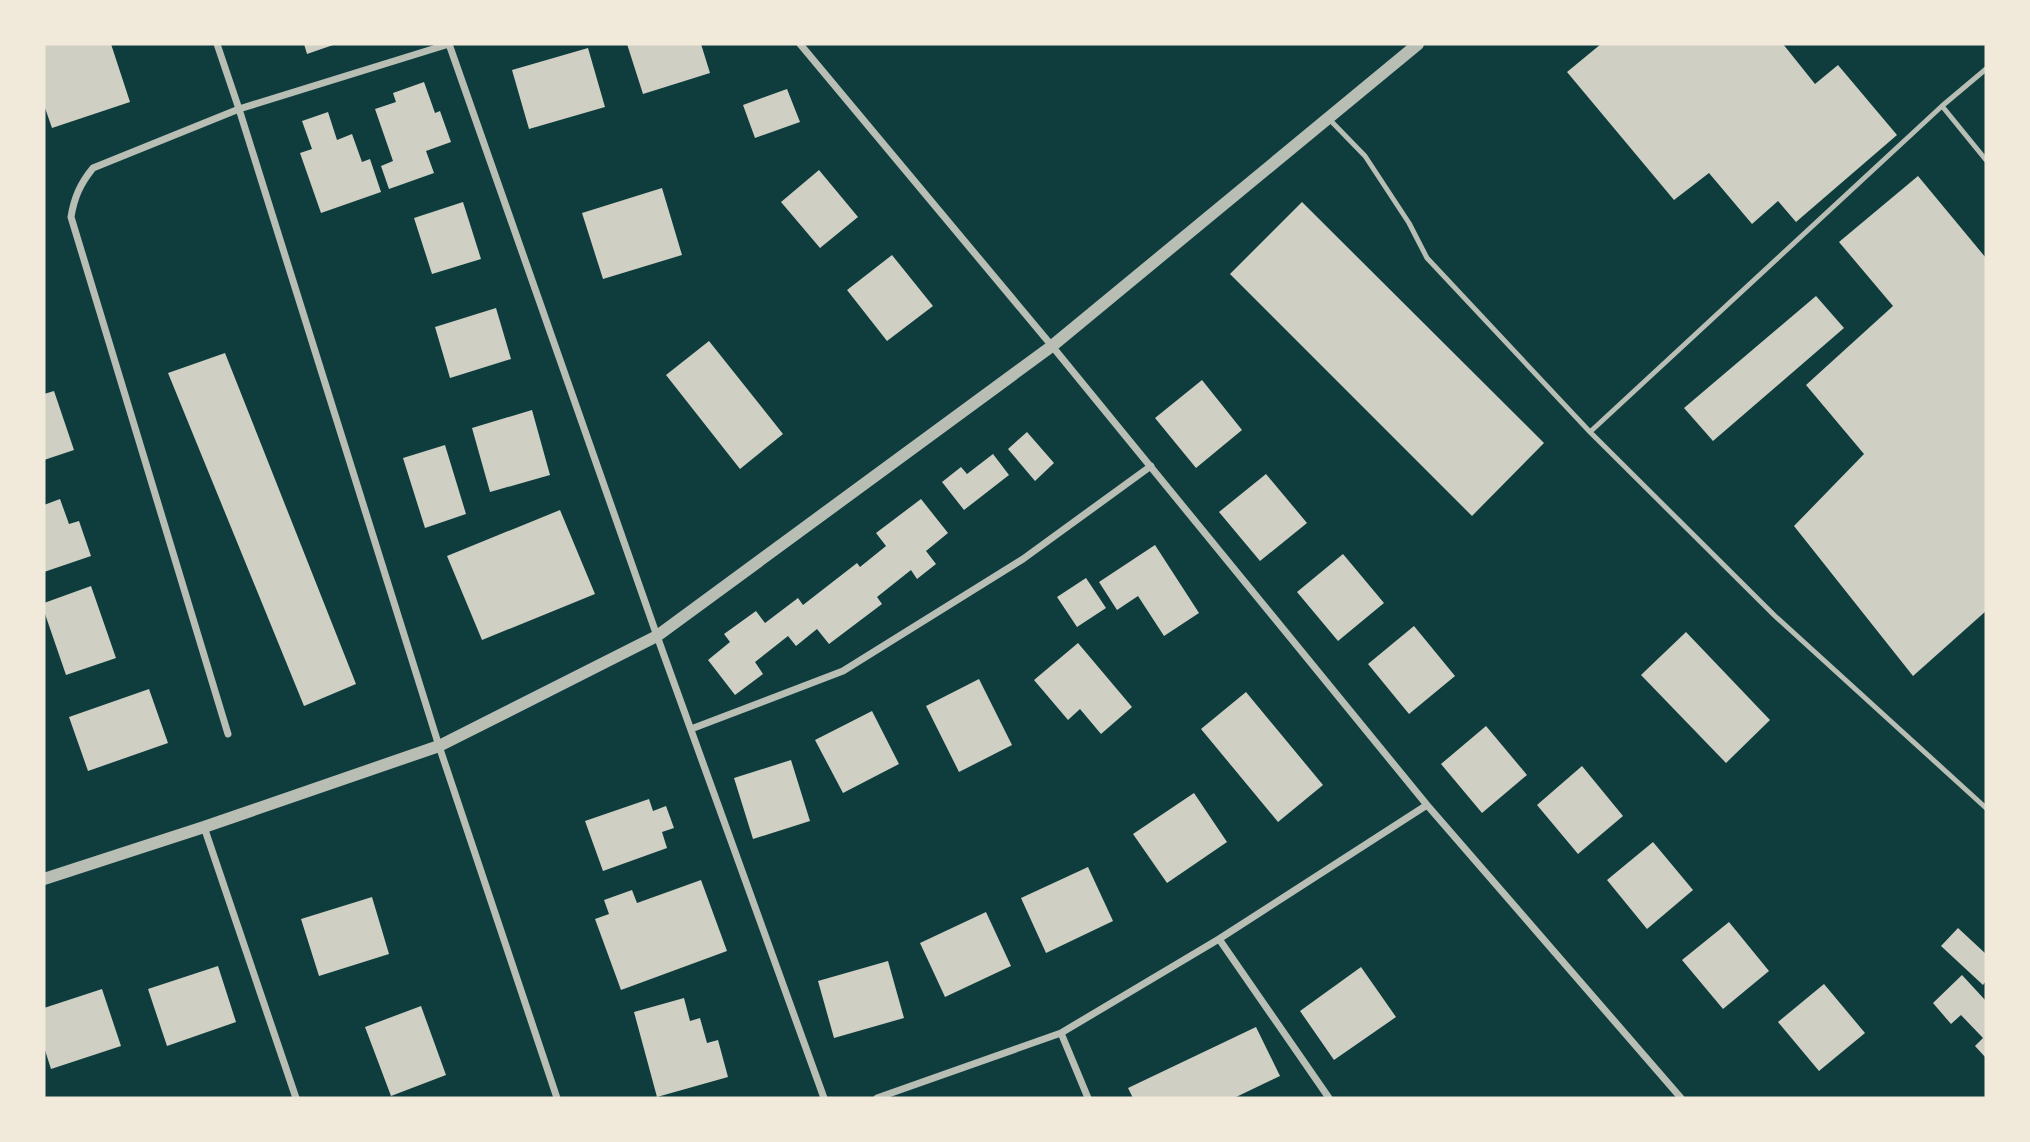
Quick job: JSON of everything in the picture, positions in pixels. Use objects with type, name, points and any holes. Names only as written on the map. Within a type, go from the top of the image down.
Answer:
[{"type":"street","points":[[217,44],[439,746],[557,1098]]},
{"type":"street","points":[[228,734],[71,217],[73,201],[82,182],[93,168],[239,109],[449,44],[657,636],[824,1098]]},
{"type":"street","points":[[800,44],[1151,466],[1427,805],[1681,1098]]},
{"type":"street","points":[[44,879],[439,746],[657,636],[1052,346],[1418,44]]},
{"type":"street","points":[[691,729],[843,671],[1023,559],[1151,466]]},
{"type":"street","points":[[877,1098],[1061,1033],[1219,939],[1427,805]]},
{"type":"street","points":[[205,827],[296,1098]]},
{"type":"street","points":[[1219,939],[1329,1098]]},
{"type":"street","points":[[1061,1033],[1088,1098]]},
{"type":"lane","points":[[1590,432],[1942,106],[1986,69]]},
{"type":"lane","points":[[1942,106],[1986,160]]},
{"type":"lane","points":[[1328,119],[1365,156],[1409,223],[1427,258],[1590,432],[1775,616],[1986,808]]},
{"type":"building","points":[[44,44],[111,44],[130,102],[52,128],[44,105]]},
{"type":"building","points":[[304,44],[336,44],[307,54]]},
{"type":"building","points":[[627,44],[701,44],[710,73],[643,94]]},
{"type":"building","points":[[1601,44],[1783,44],[1815,84],[1838,65],[1897,135],[1796,222],[1778,201],[1752,224],[1709,173],[1674,200],[1567,72]]},
{"type":"building","points":[[588,48],[605,107],[529,129],[512,70]]},
{"type":"building","points":[[424,82],[435,113],[440,111],[451,142],[426,151],[434,173],[389,189],[381,166],[393,161],[375,109],[396,102],[393,93]]},
{"type":"building","points":[[787,89],[800,122],[755,138],[743,105]]},
{"type":"building","points":[[328,112],[337,140],[352,134],[362,162],[370,159],[381,192],[321,213],[300,153],[312,149],[302,121]]},
{"type":"building","points":[[819,170],[858,217],[820,248],[781,202]]},
{"type":"building","points":[[1918,176],[1986,258],[1986,611],[1913,676],[1794,526],[1864,454],[1806,385],[1893,306],[1839,242]]},
{"type":"building","points":[[662,188],[682,255],[603,279],[582,213]]},
{"type":"building","points":[[463,202],[481,259],[432,274],[414,218]]},
{"type":"building","points":[[1302,202],[1544,443],[1472,516],[1230,274]]},
{"type":"building","points":[[892,255],[933,306],[887,341],[847,290]]},
{"type":"building","points":[[1816,296],[1844,328],[1713,441],[1684,408]]},
{"type":"building","points":[[496,308],[511,359],[450,378],[435,327]]},
{"type":"building","points":[[709,341],[783,434],[740,469],[666,375]]},
{"type":"building","points":[[225,353],[356,684],[304,706],[168,373]]},
{"type":"building","points":[[1202,380],[1242,430],[1196,468],[1155,418]]},
{"type":"building","points":[[54,391],[74,450],[44,460],[44,394]]},
{"type":"building","points":[[532,410],[550,475],[490,492],[472,428]]},
{"type":"building","points":[[1027,432],[1054,463],[1035,481],[1008,449]]},
{"type":"building","points":[[445,445],[466,514],[425,528],[403,458]]},
{"type":"building","points":[[993,454],[1009,475],[964,510],[942,482],[961,467],[967,474]]},
{"type":"building","points":[[1266,474],[1307,523],[1260,561],[1219,512]]},
{"type":"building","points":[[60,499],[69,524],[79,521],[91,556],[44,572],[44,505]]},
{"type":"building","points":[[921,499],[948,533],[926,551],[936,564],[917,579],[911,570],[877,597],[882,604],[829,644],[817,629],[796,646],[788,636],[755,662],[763,674],[735,695],[708,660],[730,642],[724,634],[756,611],[765,623],[798,598],[803,605],[857,563],[860,567],[886,546],[876,533]]},
{"type":"building","points":[[560,510],[595,594],[482,640],[447,556]]},
{"type":"building","points":[[1155,545],[1199,613],[1164,636],[1138,596],[1117,610],[1099,582]]},
{"type":"building","points":[[1343,554],[1384,603],[1338,641],[1297,592]]},
{"type":"building","points":[[1086,578],[1106,608],[1077,627],[1057,597]]},
{"type":"building","points":[[91,586],[116,658],[66,675],[44,611],[44,603]]},
{"type":"building","points":[[1414,626],[1455,676],[1409,714],[1368,664]]},
{"type":"building","points":[[1686,632],[1770,720],[1726,763],[1641,675]]},
{"type":"building","points":[[1078,643],[1132,707],[1101,734],[1080,709],[1068,720],[1034,680]]},
{"type":"building","points":[[979,679],[1012,745],[959,772],[926,706]]},
{"type":"building","points":[[149,689],[168,743],[88,771],[69,717]]},
{"type":"building","points":[[1246,692],[1323,785],[1278,822],[1201,729]]},
{"type":"building","points":[[872,711],[899,764],[843,793],[815,740]]},
{"type":"building","points":[[1486,726],[1527,775],[1482,813],[1441,764]]},
{"type":"building","points":[[791,760],[810,821],[753,839],[734,778]]},
{"type":"building","points":[[1582,766],[1623,816],[1578,854],[1537,805]]},
{"type":"building","points":[[1194,793],[1227,842],[1167,883],[1133,834]]},
{"type":"building","points":[[649,799],[653,811],[666,806],[674,828],[662,832],[667,848],[603,871],[585,821]]},
{"type":"building","points":[[1653,842],[1693,890],[1647,929],[1607,880]]},
{"type":"building","points":[[1088,867],[1113,921],[1046,953],[1021,898]]},
{"type":"building","points":[[701,880],[727,951],[621,990],[595,919],[609,914],[604,900],[632,890],[637,903]]},
{"type":"building","points":[[372,897],[389,954],[319,976],[301,919]]},
{"type":"building","points":[[986,912],[1011,966],[945,997],[920,943]]},
{"type":"building","points":[[1729,922],[1769,971],[1723,1009],[1682,960]]},
{"type":"building","points":[[1958,928],[1986,954],[1986,981],[1983,985],[1941,946]]},
{"type":"building","points":[[888,961],[904,1018],[834,1038],[818,981]]},
{"type":"building","points":[[218,966],[236,1022],[167,1046],[148,989]]},
{"type":"building","points":[[1361,967],[1396,1017],[1334,1060],[1300,1011]]},
{"type":"building","points":[[1962,975],[1986,1001],[1986,1058],[1975,1046],[1983,1038],[1961,1015],[1951,1024],[1933,1003]]},
{"type":"building","points":[[1824,984],[1865,1033],[1819,1071],[1778,1022]]},
{"type":"building","points":[[102,989],[121,1046],[51,1069],[44,1047],[44,1008]]},
{"type":"building","points":[[684,998],[690,1021],[700,1018],[707,1043],[718,1040],[728,1077],[657,1097],[634,1012]]},
{"type":"building","points":[[421,1006],[446,1075],[391,1096],[365,1027]]},
{"type":"building","points":[[1256,1027],[1280,1076],[1234,1098],[1133,1098],[1128,1088]]}]
